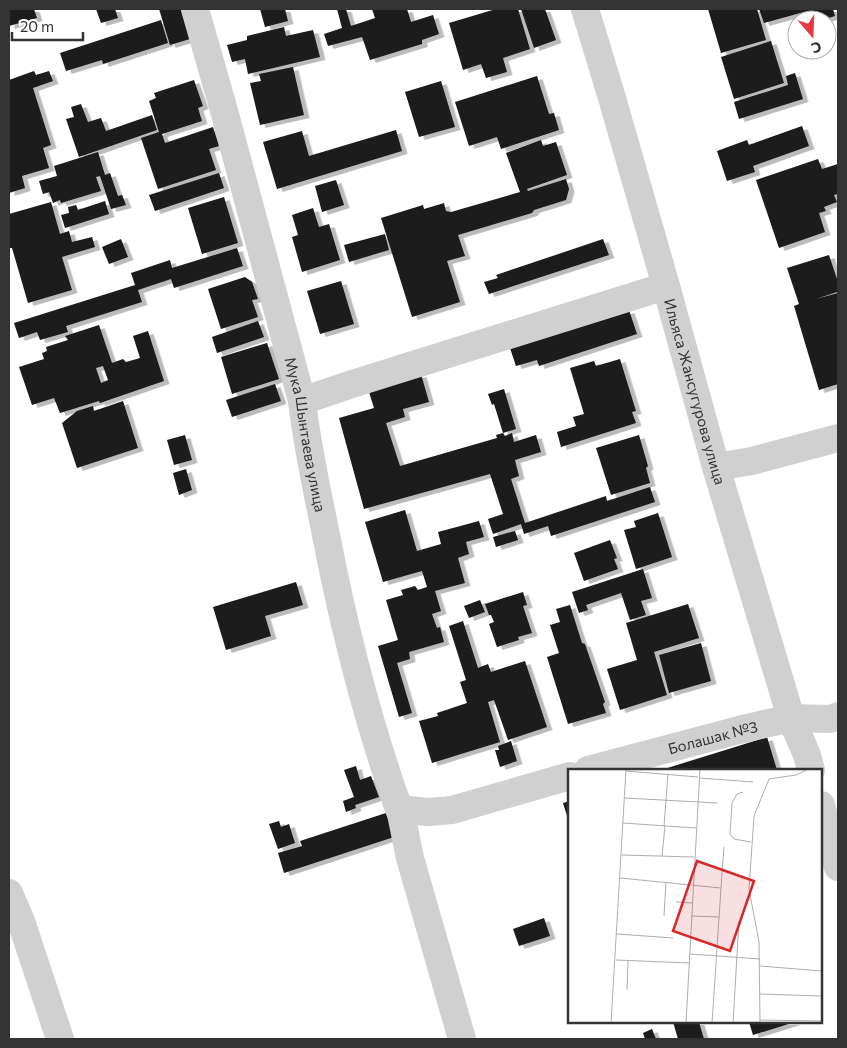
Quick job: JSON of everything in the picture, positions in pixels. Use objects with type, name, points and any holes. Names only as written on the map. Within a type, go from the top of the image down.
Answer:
[{"type":"street","name":"Мука Шынтаева улица","points":[[195,9],[226,116],[302,401],[306,437],[336,588],[370,720],[400,809],[410,858],[462,1039]]},
{"type":"street","name":"Ильяса Жансугурова улица","points":[[585,9],[666,286],[716,467],[791,718],[811,769]]},
{"type":"street","points":[[302,401],[666,286]]},
{"type":"street","points":[[716,467],[752,461],[838,438]]},
{"type":"street","name":"Болашак №3","points":[[592,769],[791,718],[830,718],[838,716]]},
{"type":"street","points":[[400,809],[428,812],[452,810],[568,777]]},
{"type":"street","points":[[822,809],[838,867]]},
{"type":"street","points":[[9,893],[21,921],[60,1039]]},
{"type":"building","points":[[9,9],[34,9],[37,18],[9,26]]},
{"type":"building","points":[[96,9],[115,9],[118,18],[101,23]]},
{"type":"building","points":[[159,9],[181,9],[190,39],[170,45]]},
{"type":"building","points":[[260,9],[285,9],[288,21],[265,27]]},
{"type":"building","points":[[337,9],[346,9],[351,26],[375,18],[372,9],[407,9],[411,22],[433,15],[439,34],[422,40],[422,44],[370,60],[362,37],[328,46],[324,34],[342,28]]},
{"type":"building","points":[[496,9],[518,9],[530,49],[503,58],[507,72],[486,78],[481,64],[463,70],[449,23]]},
{"type":"building","points":[[521,9],[545,9],[556,40],[534,48]]},
{"type":"building","points":[[708,9],[757,9],[766,40],[721,53]]},
{"type":"building","points":[[759,9],[833,10],[787,10],[787,17],[764,23]]},
{"type":"building","points":[[161,20],[168,43],[103,64],[102,60],[66,71],[60,53]]},
{"type":"building","points":[[284,27],[286,36],[313,30],[320,57],[248,74],[245,59],[232,62],[227,45],[247,40],[247,36]]},
{"type":"building","points":[[771,41],[784,83],[734,99],[721,57]]},
{"type":"building","points":[[293,67],[304,115],[260,125],[250,83],[261,81],[259,74]]},
{"type":"building","points":[[34,71],[36,75],[49,71],[53,81],[33,88],[51,145],[43,148],[49,168],[22,176],[25,188],[9,193],[9,80]]},
{"type":"building","points":[[795,73],[803,99],[739,119],[734,102],[788,85],[786,76]]},
{"type":"building","points":[[537,76],[549,114],[554,113],[559,130],[501,149],[497,137],[469,146],[455,102]]},
{"type":"building","points":[[194,80],[203,106],[198,108],[202,121],[162,134],[165,143],[213,127],[219,146],[209,149],[216,170],[158,189],[141,138],[159,132],[149,101],[156,98],[154,93]]},
{"type":"building","points":[[441,81],[455,127],[419,137],[405,92]]},
{"type":"building","points":[[81,104],[88,122],[101,118],[106,131],[152,115],[157,130],[79,157],[66,119],[74,117],[71,107]]},
{"type":"building","points":[[802,126],[809,146],[753,166],[755,172],[727,181],[717,151],[747,140],[749,145]]},
{"type":"building","points":[[396,130],[402,151],[277,189],[263,142],[302,131],[309,156]]},
{"type":"building","points":[[541,140],[543,146],[556,142],[567,175],[527,189],[528,191],[566,179],[569,189],[566,200],[534,210],[532,213],[458,235],[465,256],[447,261],[460,302],[412,317],[381,218],[423,205],[424,209],[444,203],[446,211],[451,212],[520,192],[506,153]]},
{"type":"building","points":[[98,152],[105,175],[110,173],[118,196],[122,195],[126,205],[111,209],[100,176],[96,177],[101,191],[61,203],[60,200],[53,203],[49,192],[43,194],[39,181],[57,176],[54,166]]},
{"type":"building","points":[[818,159],[822,169],[838,164],[838,194],[834,195],[837,202],[824,207],[826,211],[819,213],[825,232],[779,248],[756,180]]},
{"type":"building","points":[[219,173],[224,188],[155,211],[149,195]]},
{"type":"building","points":[[336,180],[344,205],[322,212],[315,186]]},
{"type":"building","points":[[224,197],[238,243],[202,254],[188,208]]},
{"type":"building","points":[[105,201],[109,214],[65,228],[61,215],[69,213],[68,207],[76,205],[78,210]]},
{"type":"building","points":[[51,202],[60,234],[69,231],[72,242],[92,237],[95,247],[62,257],[72,290],[28,303],[12,248],[9,248],[9,214]]},
{"type":"building","points":[[313,208],[319,227],[329,224],[340,260],[302,272],[292,237],[298,235],[292,215]]},
{"type":"building","points":[[385,234],[389,250],[349,262],[344,245]]},
{"type":"building","points":[[121,239],[128,257],[109,264],[102,247]]},
{"type":"building","points":[[603,239],[609,255],[489,294],[484,282],[498,278],[496,275]]},
{"type":"building","points":[[237,248],[243,266],[174,288],[171,279],[138,290],[142,302],[66,326],[68,332],[40,340],[37,332],[19,338],[14,323],[135,285],[131,273],[170,260],[172,268]]},
{"type":"building","points":[[829,255],[837,279],[837,292],[816,299],[838,293],[838,384],[819,390],[794,306],[799,304],[787,268]]},
{"type":"building","points":[[245,277],[252,282],[258,299],[252,300],[258,317],[221,329],[208,289]]},
{"type":"building","points":[[341,281],[354,324],[320,334],[307,291]]},
{"type":"building","points":[[629,310],[637,334],[539,366],[537,360],[516,366],[510,348]]},
{"type":"building","points":[[258,321],[264,337],[217,353],[212,337]]},
{"type":"building","points":[[99,325],[112,363],[123,359],[126,362],[140,358],[133,336],[148,331],[164,381],[100,403],[99,401],[60,413],[54,398],[32,405],[19,367],[44,359],[42,353],[47,351],[46,347],[68,340],[65,336]],"holes":[[[103,366],[108,380],[101,383],[96,368]]]},
{"type":"building","points":[[267,343],[279,379],[232,394],[221,357]]},
{"type":"building","points":[[620,359],[636,411],[632,412],[636,423],[561,447],[557,432],[576,426],[573,417],[584,414],[570,368],[594,361],[596,366]]},
{"type":"building","points":[[421,374],[429,402],[403,409],[405,417],[386,423],[400,466],[497,438],[496,435],[503,433],[505,436],[512,433],[514,442],[536,435],[541,452],[515,460],[519,476],[511,479],[525,523],[606,496],[607,501],[650,487],[655,502],[551,536],[548,526],[524,534],[521,524],[493,534],[488,519],[503,514],[490,474],[364,509],[339,418],[374,408],[368,389]]},
{"type":"building","points":[[275,384],[281,401],[232,417],[226,400]]},
{"type":"building","points":[[504,389],[516,429],[503,433],[494,404],[492,405],[488,394]]},
{"type":"building","points":[[123,401],[138,448],[77,468],[62,423],[77,411],[93,406],[94,411]]},
{"type":"building","points":[[185,435],[192,460],[174,465],[167,440]]},
{"type":"building","points":[[639,435],[648,466],[646,468],[650,483],[611,495],[596,448]]},
{"type":"building","points":[[186,469],[192,490],[179,495],[173,473]]},
{"type":"building","points":[[405,510],[417,551],[441,544],[438,532],[479,521],[484,537],[466,542],[469,554],[458,558],[465,583],[435,591],[441,611],[432,614],[437,628],[440,627],[444,642],[409,652],[410,659],[397,663],[412,713],[399,717],[378,646],[398,640],[386,600],[403,595],[401,590],[415,586],[418,590],[427,587],[422,571],[383,582],[365,522]]},
{"type":"building","points":[[658,513],[672,557],[636,569],[624,530],[636,527],[634,521]]},
{"type":"building","points":[[515,531],[518,540],[496,547],[493,537]]},
{"type":"building","points":[[610,540],[617,558],[614,559],[618,569],[584,581],[574,553]]},
{"type":"building","points":[[643,569],[652,598],[641,601],[646,615],[630,620],[621,593],[586,605],[588,610],[579,613],[572,592]]},
{"type":"building","points":[[296,582],[303,605],[265,616],[271,636],[226,650],[213,607]]},
{"type":"building","points":[[523,592],[527,605],[523,606],[532,633],[518,637],[519,640],[497,647],[489,624],[494,622],[485,604]]},
{"type":"building","points":[[480,600],[485,612],[469,618],[464,606]]},
{"type":"building","points":[[688,604],[699,638],[654,652],[667,695],[620,710],[607,669],[637,660],[626,623]]},
{"type":"building","points":[[570,605],[582,643],[585,644],[605,702],[603,704],[606,713],[568,724],[547,657],[559,653],[550,625],[560,622],[556,609]]},
{"type":"building","points":[[463,621],[478,668],[488,664],[491,672],[525,661],[547,727],[508,740],[494,700],[488,702],[500,742],[432,763],[419,721],[438,716],[437,713],[467,703],[460,682],[466,680],[449,626]]},
{"type":"building","points":[[701,643],[711,681],[669,693],[659,655]]},
{"type":"building","points":[[767,737],[777,769],[664,769]]},
{"type":"building","points":[[511,741],[517,761],[500,767],[495,750],[499,750],[498,746]]},
{"type":"building","points":[[356,766],[360,780],[371,776],[379,797],[355,805],[356,808],[346,812],[343,801],[354,797],[344,770]]},
{"type":"building","points":[[568,802],[568,819],[563,803]]},
{"type":"building","points":[[386,813],[394,837],[284,873],[278,853],[302,846],[300,841]]},
{"type":"building","points":[[279,821],[281,827],[289,824],[295,843],[278,849],[269,824]]},
{"type":"building","points":[[544,918],[550,936],[519,946],[513,929]]},
{"type":"building","points":[[673,1023],[699,1023],[704,1039],[678,1039]]},
{"type":"building","points":[[749,1023],[792,1023],[753,1035]]},
{"type":"building","points":[[652,1029],[656,1039],[645,1039],[643,1033]]}]
